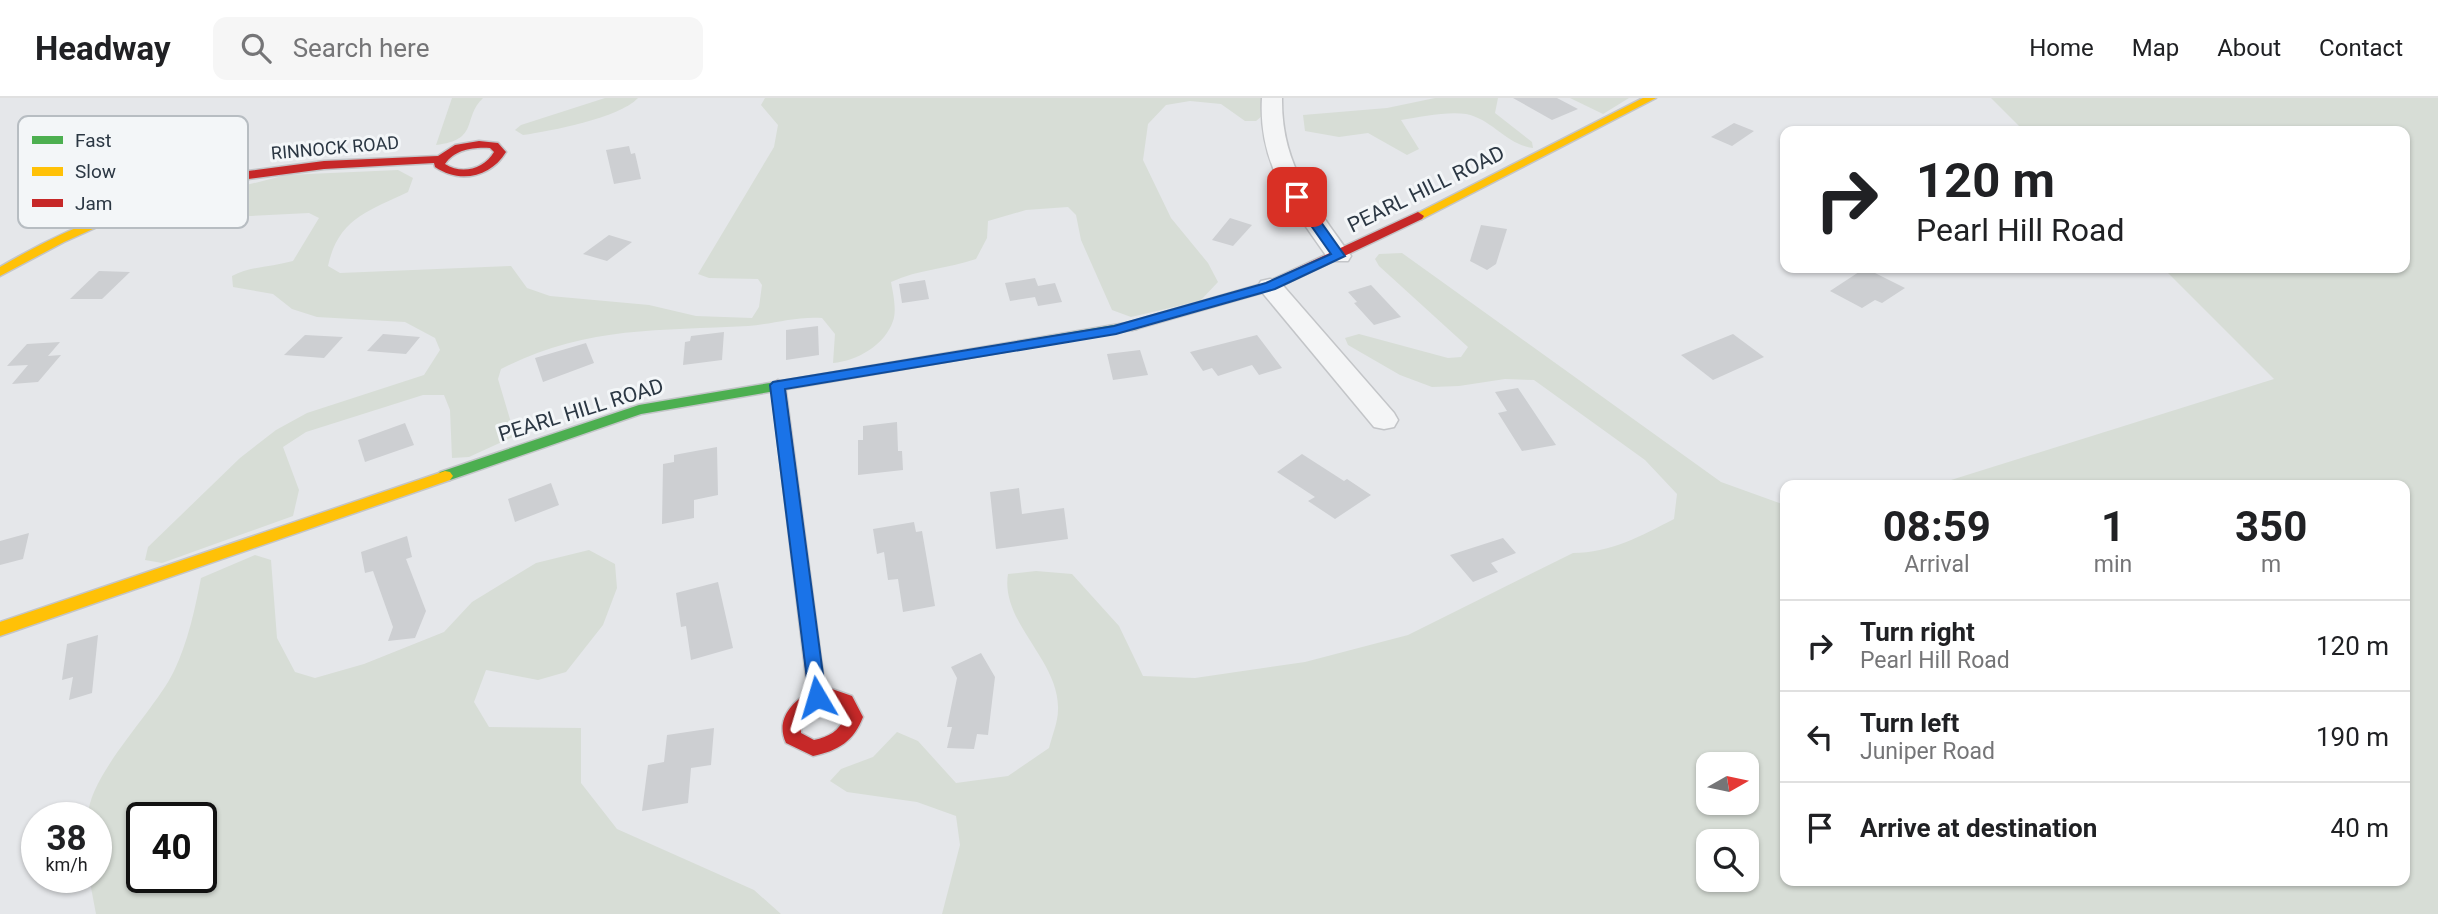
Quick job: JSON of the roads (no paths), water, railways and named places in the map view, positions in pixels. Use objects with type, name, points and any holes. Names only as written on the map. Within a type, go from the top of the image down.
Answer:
[{"type":"street","points":[[1272,98],[1271,129],[1279,161],[1297,197],[1339,256]]},
{"type":"street","name":"PEARL HILL ROAD","points":[[0,629],[196,564],[299,525],[578,429],[639,411],[778,385],[1116,330],[1270,286],[1339,256],[1651,98]]},
{"type":"street","name":"RINNOCK ROAD","points":[[248,177],[287,169],[441,159]]},
{"type":"street","name":"RINNOCK ROAD","points":[[0,272],[83,228]]},
{"type":"street","points":[[1270,286],[1384,420]]},
{"type":"street","points":[[778,385],[817,697]]}]
